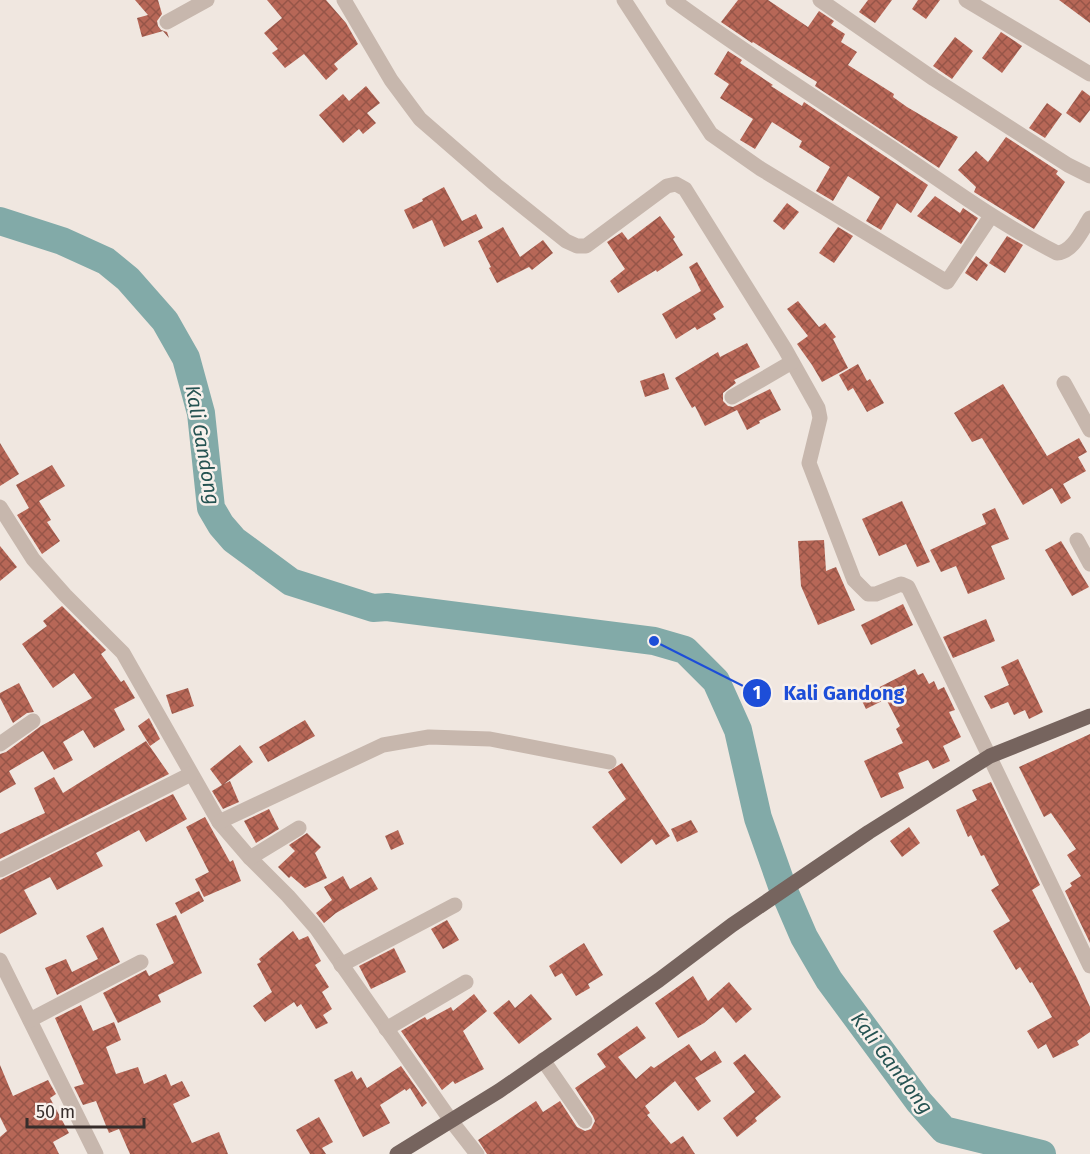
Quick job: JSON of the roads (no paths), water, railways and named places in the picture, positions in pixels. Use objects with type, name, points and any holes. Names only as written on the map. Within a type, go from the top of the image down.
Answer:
[{"type":"main road","points":[[397,1154],[452,1122],[543,1060],[869,832],[990,756],[1090,716]]},
{"type":"street","points":[[167,22],[207,0]]},
{"type":"street","points":[[344,0],[392,80],[420,118],[496,185],[566,241],[577,246],[586,246],[667,186],[676,184],[685,189],[818,408],[820,418],[809,463],[854,580],[868,594],[876,594],[901,584],[908,587],[1090,966]]},
{"type":"street","points":[[624,0],[711,134],[761,169],[947,282],[990,216]]},
{"type":"street","points":[[673,0],[990,216],[1057,253],[1063,252],[1072,245],[1090,218]]},
{"type":"street","points":[[820,0],[934,79],[1068,165],[1090,176]]},
{"type":"street","points":[[966,0],[1090,74]]},
{"type":"street","points":[[732,397],[792,362]]},
{"type":"street","points":[[1064,383],[1090,430]]},
{"type":"street","points":[[0,507],[33,559],[65,596],[123,653],[219,822],[309,920],[477,1154]]},
{"type":"street","points":[[1077,540],[1090,564]]},
{"type":"street","points":[[0,744],[33,721]]},
{"type":"street","points":[[219,822],[383,745],[429,737],[490,739],[609,762]]},
{"type":"street","points":[[0,870],[191,774]]},
{"type":"street","points":[[250,858],[298,828]]},
{"type":"street","points":[[340,965],[454,905]]},
{"type":"street","points":[[0,960],[96,1154]]},
{"type":"street","points":[[30,1020],[141,962]]},
{"type":"street","points":[[386,1029],[466,982]]},
{"type":"street","points":[[543,1060],[585,1121]]},
{"type":"waterway","name":"Kali Gandong","points":[[0,221],[62,241],[106,261],[128,279],[165,321],[186,358],[201,413],[211,508],[221,525],[234,540],[291,582],[373,608],[387,607],[654,641],[685,650],[716,681],[738,730],[758,818],[782,886],[804,937],[829,980],[919,1102],[944,1130],[1042,1154]]},
{"type":"place","name":"Kali Gandong","points":[[654,641]]}]
